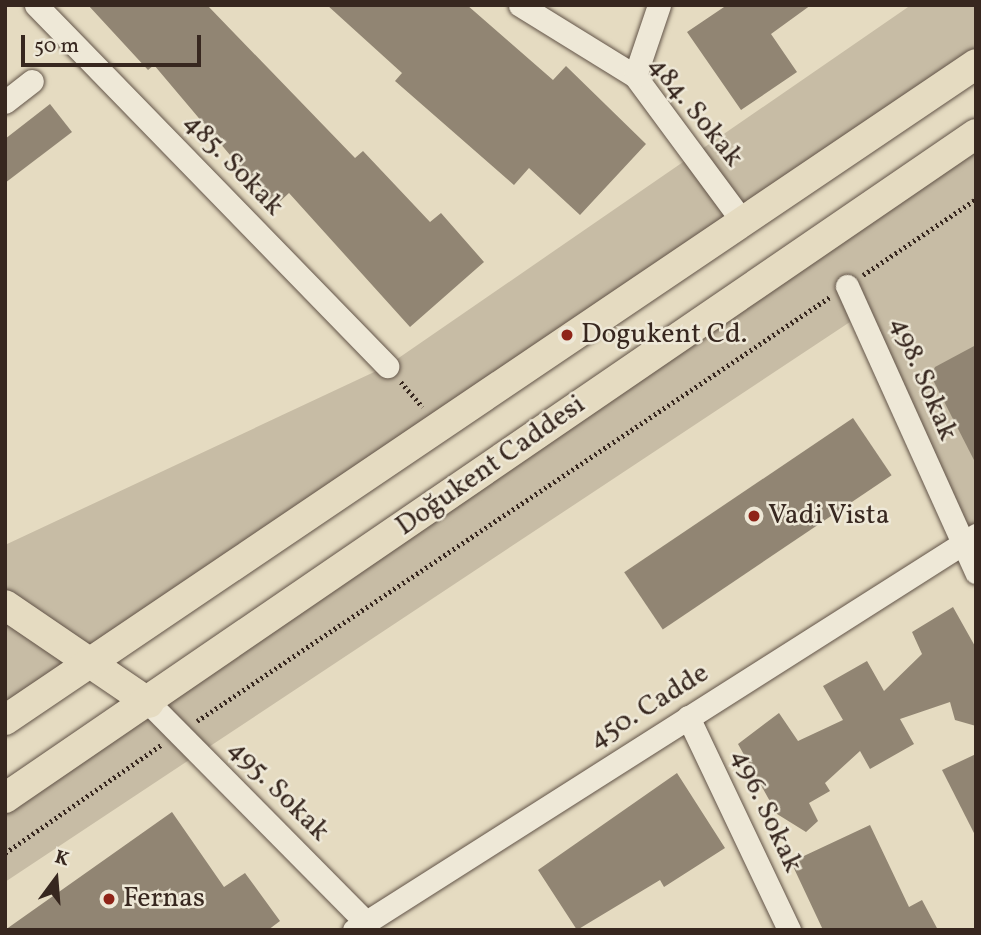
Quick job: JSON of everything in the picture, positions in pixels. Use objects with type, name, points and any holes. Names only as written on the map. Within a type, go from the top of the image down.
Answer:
[{"type":"main road","name":"Doğukent Caddesi","points":[[5,720],[441,429],[976,64]]},
{"type":"main road","name":"Doğukent Caddesi","points":[[5,798],[149,703],[976,134]]},
{"type":"main road","points":[[5,606],[87,665],[149,703]]},
{"type":"street","name":"485. Sokak","points":[[36,5],[387,366]]},
{"type":"street","name":"484. Sokak","points":[[520,5],[635,76],[743,222]]},
{"type":"street","points":[[635,76],[659,5]]},
{"type":"street","points":[[5,102],[32,81]]},
{"type":"street","name":"498. Sokak","points":[[847,286],[968,539],[976,572]]},
{"type":"street","name":"450. Cadde","points":[[360,926],[968,539]]},
{"type":"street","name":"495. Sokak","points":[[149,703],[360,926]]},
{"type":"street","name":"496. Sokak","points":[[688,717],[789,930]]},
{"type":"path","points":[[5,853],[179,733],[976,199]]},
{"type":"path","points":[[387,366],[441,429]]},
{"type":"shaded area","points":[[911,5],[976,5],[976,64],[5,720],[5,545],[387,366]]},
{"type":"shaded area","points":[[976,134],[976,535],[961,544],[862,314],[5,882],[5,798]]},
{"type":"building","points":[[88,5],[207,5],[355,158],[363,151],[430,222],[441,213],[484,262],[410,327],[289,193],[274,207],[154,65],[148,70]]},
{"type":"building","points":[[327,5],[467,5],[553,80],[566,66],[646,144],[580,215],[529,168],[514,185],[395,81],[402,73]]},
{"type":"building","points":[[727,5],[811,5],[771,34],[797,72],[741,110],[687,32]]},
{"type":"building","points":[[50,104],[72,132],[5,183],[5,139]]},
{"type":"building","points":[[976,345],[976,464],[931,376],[935,367]]},
{"type":"building","name":"Vadi Vista","points":[[853,418],[892,475],[663,630],[624,572]]},
{"type":"building","points":[[953,607],[976,648],[976,726],[955,720],[950,702],[900,719],[914,744],[870,769],[860,751],[825,783],[830,791],[809,803],[818,821],[806,832],[777,814],[738,744],[779,713],[798,741],[843,720],[823,686],[867,661],[884,691],[922,654],[912,632]]},
{"type":"building","points":[[976,754],[976,837],[942,770]]},
{"type":"building","points":[[677,773],[725,848],[664,887],[660,880],[577,930],[538,870]]},
{"type":"building","name":"Fernas","points":[[172,812],[224,887],[245,873],[280,921],[268,930],[5,930]]},
{"type":"building","points":[[870,825],[909,907],[922,900],[938,930],[823,930],[791,862]]},
{"type":"place","name":"Dogukent Cd.","points":[[567,335]]},
{"type":"place","name":"Vadi Vista","points":[[754,516]]},
{"type":"place","name":"Fernas","points":[[109,899]]}]
